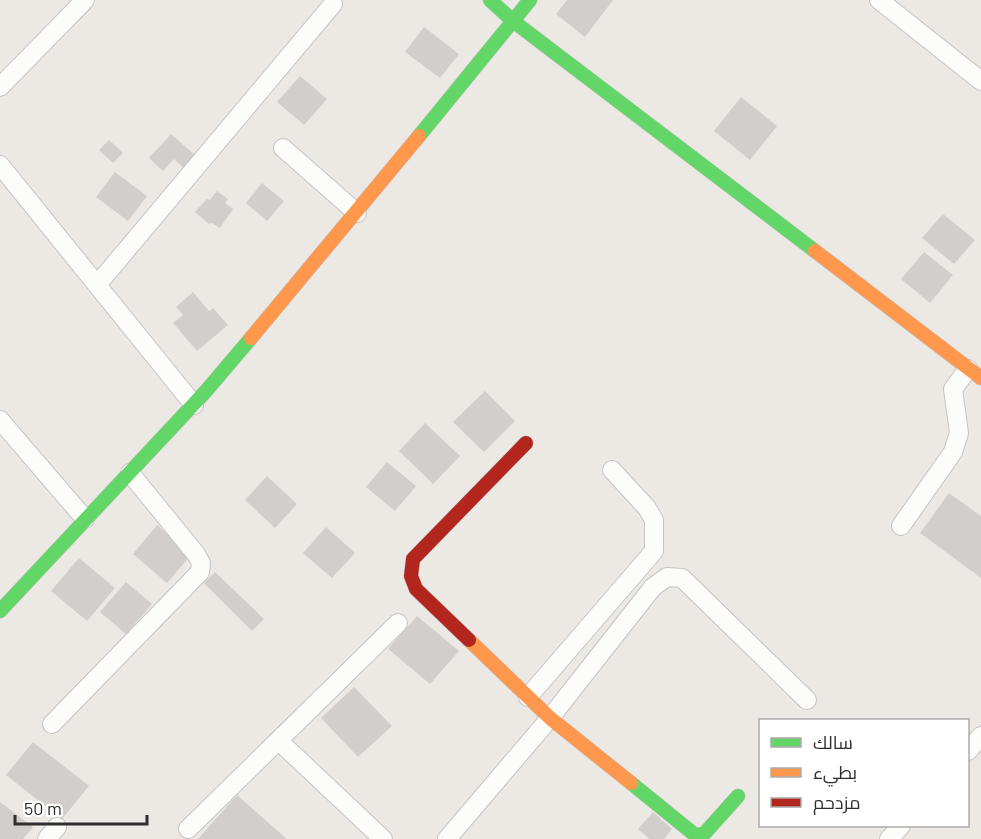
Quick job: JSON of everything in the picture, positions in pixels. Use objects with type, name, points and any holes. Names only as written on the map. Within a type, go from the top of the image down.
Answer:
[{"type":"street","points":[[0,87],[85,0]]},
{"type":"street","points":[[490,0],[513,21],[975,373],[953,389],[959,434],[953,452],[902,526]]},
{"type":"street","points":[[0,611],[194,405],[357,213],[530,0]]},
{"type":"street","points":[[879,0],[981,81]]},
{"type":"street","points":[[97,285],[333,4]]},
{"type":"street","points":[[283,148],[357,213]]},
{"type":"street","points":[[0,165],[194,405]]},
{"type":"street","points":[[0,420],[85,519]]},
{"type":"street","points":[[526,443],[413,559],[411,576],[416,589],[550,718],[695,835],[704,834],[738,796]]},
{"type":"street","points":[[528,697],[654,551],[654,520],[647,508],[612,470]]},
{"type":"street","points":[[52,724],[200,572],[201,563],[196,554],[130,473]]},
{"type":"street","points":[[447,839],[550,718],[653,588],[667,577],[682,578],[807,700]]},
{"type":"street","points":[[188,829],[280,742],[398,623]]},
{"type":"street","points":[[969,750],[981,736]]},
{"type":"street","points":[[280,742],[383,839]]},
{"type":"street","points":[[889,839],[899,827]]},
{"type":"building","points":[[567,0],[613,0],[585,37],[556,14]]},
{"type":"building","points":[[424,27],[459,54],[440,78],[405,52]]},
{"type":"building","points":[[300,76],[327,99],[304,125],[277,102]]},
{"type":"building","points":[[741,97],[777,126],[750,160],[714,131]]},
{"type":"building","points":[[171,134],[197,157],[185,169],[174,159],[163,171],[149,158]]},
{"type":"building","points":[[109,140],[123,153],[113,163],[99,150]]},
{"type":"building","points":[[115,172],[147,196],[128,221],[96,197]]},
{"type":"building","points":[[262,183],[284,201],[267,221],[246,203]]},
{"type":"building","points":[[217,191],[228,199],[225,203],[233,209],[220,228],[212,223],[209,224],[195,212]]},
{"type":"building","points":[[943,214],[975,240],[954,264],[922,238]]},
{"type":"building","points":[[924,252],[953,275],[930,303],[901,279]]},
{"type":"building","points":[[193,292],[209,311],[213,308],[228,325],[197,351],[173,323],[183,315],[176,307]]},
{"type":"building","points":[[485,391],[515,421],[484,452],[453,422]]},
{"type":"building","points":[[425,423],[460,456],[433,484],[399,451]]},
{"type":"building","points":[[387,462],[416,486],[395,511],[366,487]]},
{"type":"building","points":[[267,476],[297,504],[275,528],[245,500]]},
{"type":"building","points":[[949,493],[981,516],[981,578],[920,533]]},
{"type":"building","points":[[157,525],[192,554],[167,583],[133,554]]},
{"type":"building","points":[[326,527],[355,553],[332,578],[303,553]]},
{"type":"building","points":[[79,558],[115,588],[87,621],[51,591]]},
{"type":"building","points":[[215,572],[264,619],[252,631],[204,583]]},
{"type":"building","points":[[126,582],[152,604],[126,634],[100,612]]},
{"type":"building","points":[[417,616],[459,651],[430,684],[388,649]]},
{"type":"building","points":[[354,687],[392,726],[358,757],[321,718]]},
{"type":"building","points":[[33,742],[89,786],[62,819],[6,775]]},
{"type":"building","points":[[237,795],[287,839],[198,839]]},
{"type":"building","points":[[0,802],[33,827],[23,839],[0,839]]},
{"type":"building","points":[[653,812],[672,829],[664,839],[649,839],[638,829]]},
{"type":"traffic: fast","points":[[490,0],[513,21],[815,251]]},
{"type":"traffic: fast","points":[[419,136],[530,0]]},
{"type":"traffic: fast","points":[[0,611],[206,391],[251,338]]},
{"type":"traffic: fast","points":[[631,783],[695,835],[704,834],[738,796]]},
{"type":"traffic: slow","points":[[251,338],[419,136]]},
{"type":"traffic: slow","points":[[815,251],[981,378]]},
{"type":"traffic: slow","points":[[469,640],[550,718],[631,783]]},
{"type":"traffic: jam","points":[[469,640],[416,589],[411,576],[413,559],[526,443]]}]
